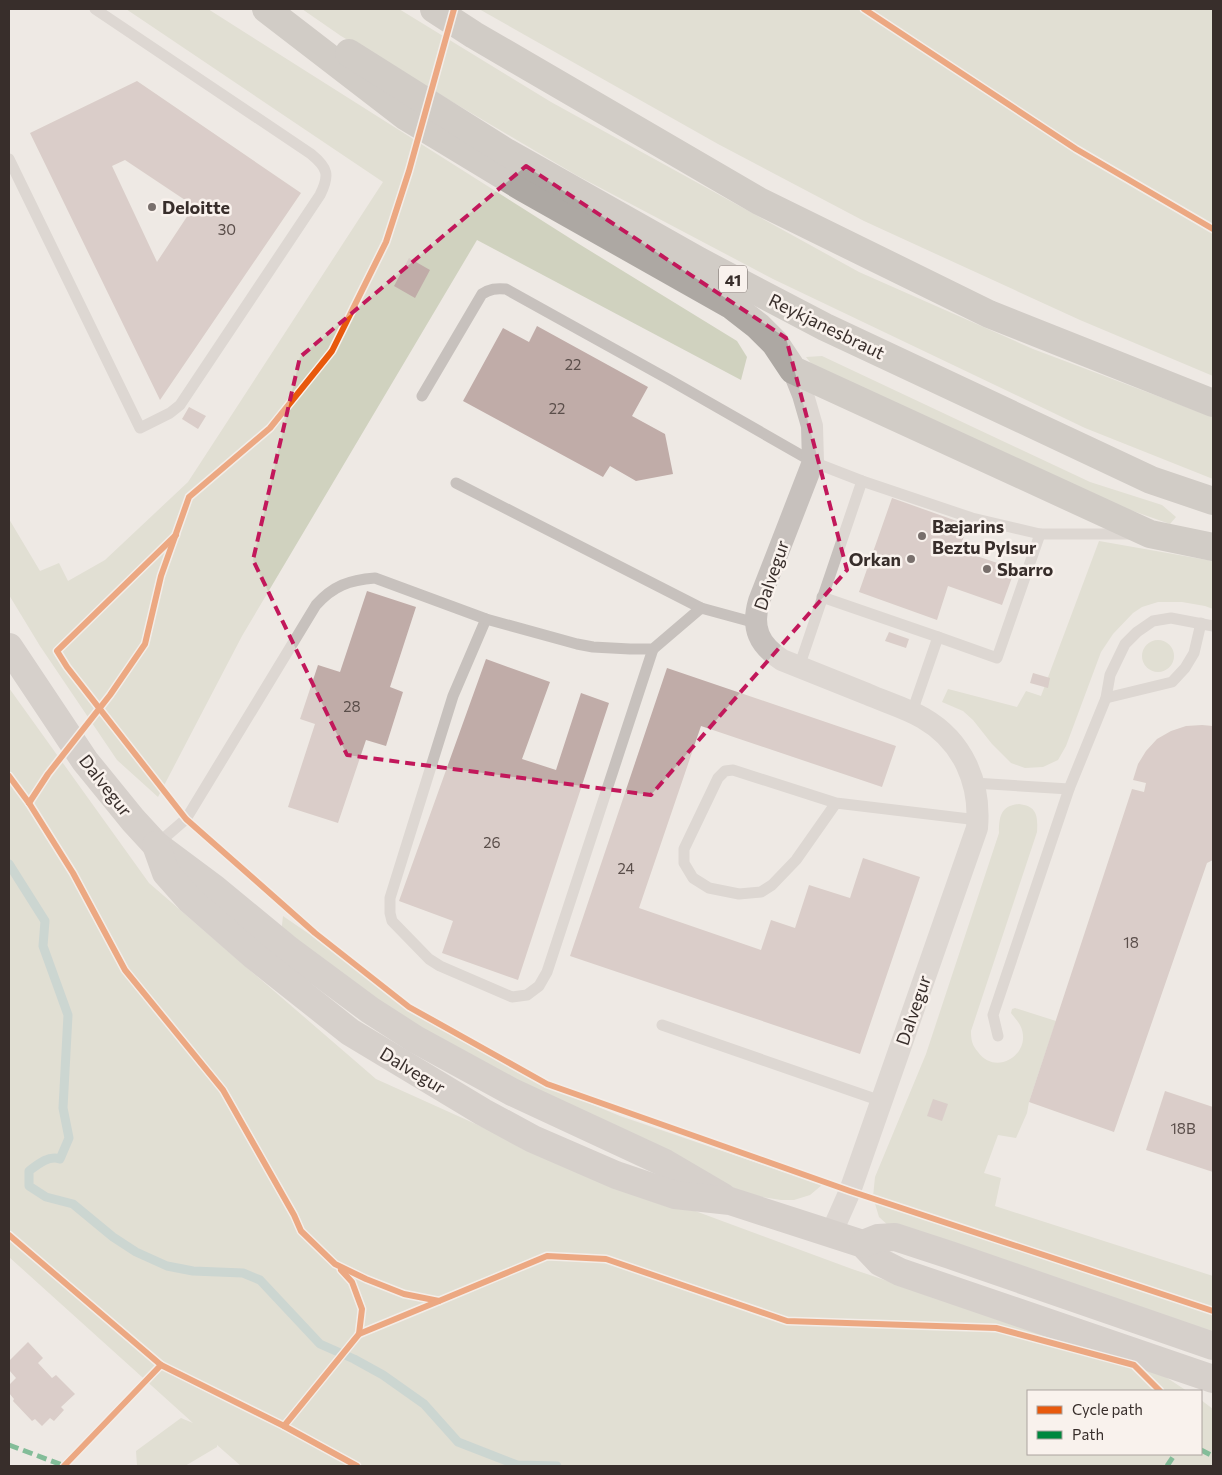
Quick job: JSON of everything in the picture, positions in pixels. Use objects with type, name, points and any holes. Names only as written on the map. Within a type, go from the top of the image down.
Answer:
[{"type":"highway","points":[[266,9],[405,116],[522,187],[730,305],[770,337],[793,370],[1150,534],[1213,547]]},
{"type":"highway","name":"Reykjanesbraut","points":[[278,9],[506,152],[699,261],[825,327],[1151,480],[1213,501]]},
{"type":"highway","points":[[434,9],[482,40],[759,201],[989,314],[1213,403]]},
{"type":"street","name":"Dalvegur","points":[[793,370],[812,426],[813,462],[759,601],[756,612],[758,634],[763,644],[782,660],[912,712],[938,728],[961,753],[969,769],[977,798],[978,820],[978,828],[850,1191],[831,1234]]},
{"type":"street","name":"Dalvegur","points":[[9,647],[86,761],[133,820],[156,845],[370,1010],[416,1039],[512,1092],[666,1163],[730,1201],[862,1244],[880,1262],[900,1272],[1213,1379]]},
{"type":"street","points":[[862,1244],[878,1238],[895,1237],[1213,1346]]},
{"type":"lane","points":[[9,159],[140,428],[170,413],[180,405],[320,195],[325,185],[327,174],[322,162],[311,154],[95,9]]},
{"type":"lane","points":[[422,396],[482,294],[497,288],[506,289],[668,378],[813,462],[862,481],[972,518],[1040,534],[1150,534]]},
{"type":"lane","points":[[798,667],[862,481]]},
{"type":"lane","points":[[456,483],[702,608],[756,623]]},
{"type":"lane","points":[[822,597],[997,658],[1040,534]]},
{"type":"lane","points":[[156,845],[186,819],[316,605],[333,589],[343,584],[358,579],[374,578],[486,619],[585,646],[653,649]]},
{"type":"lane","points":[[486,619],[453,696],[390,898],[390,913],[392,921],[429,959],[440,966],[512,997],[527,995],[539,986],[547,972],[653,649],[702,608]]},
{"type":"lane","points":[[998,1036],[993,1015],[1069,789],[1106,698],[1110,675],[1125,644],[1136,632],[1153,621],[1171,618],[1213,626]]},
{"type":"lane","points":[[1106,698],[1172,682],[1185,668],[1194,653],[1201,623]]},
{"type":"lane","points":[[912,712],[938,637]]},
{"type":"lane","points":[[836,803],[796,860],[772,884],[761,892],[739,894],[709,888],[692,878],[684,863],[684,849],[718,778],[725,771],[733,770],[836,803],[978,820]]},
{"type":"lane","points":[[974,784],[1069,789]]},
{"type":"lane","points":[[662,1025],[881,1101]]},
{"type":"highlighted area","points":[[526,166],[786,338],[847,570],[651,795],[347,755],[253,560],[300,357]]},
{"type":"green space","points":[[126,9],[208,9],[579,244],[737,341],[747,357],[741,380],[477,240],[242,636],[158,797],[117,760],[40,646],[9,595],[9,519],[40,571],[59,563],[68,581],[105,560],[188,482],[383,182]]},
{"type":"green space","points":[[302,9],[399,9],[551,102],[859,272],[1033,349],[1213,417],[1213,479],[1085,428],[773,279],[576,175],[341,36]]},
{"type":"green space","points":[[479,9],[1213,9],[1213,376],[1080,320],[864,221],[718,144]]},
{"type":"green space","points":[[822,356],[1090,482],[1162,505],[1176,517],[1170,524],[1076,491],[817,371],[806,357]]},
{"type":"green space","points":[[1099,541],[1213,561],[1213,609],[1182,602],[1158,602],[1142,607],[1133,613],[1113,634],[1101,652],[1066,746],[1058,760],[1043,767],[1025,768],[1011,763],[963,711],[942,702],[948,689],[1017,707],[1026,691],[1041,696]]},
{"type":"green space","points":[[1158,640],[1170,644],[1174,656],[1170,668],[1158,672],[1146,668],[1142,656],[1146,644]]},
{"type":"green space","points":[[9,688],[149,883],[376,1079],[544,1155],[852,1269],[1158,1372],[1185,1390],[1027,1390],[1027,1455],[1202,1455],[1202,1401],[1213,1409],[1213,1466],[241,1466],[217,1445],[217,1447],[185,1466],[137,1466],[136,1451],[181,1418],[193,1423],[9,1257]]},
{"type":"green space","points":[[1019,804],[1030,807],[1035,813],[1037,832],[971,1031],[973,1045],[986,1059],[995,1063],[1003,1062],[1018,1052],[1022,1044],[1023,1035],[1020,1025],[1011,1013],[1012,1009],[1015,1008],[1056,1021],[1027,1113],[1016,1138],[998,1135],[984,1173],[1001,1178],[995,1206],[1213,1276],[1213,1339],[890,1227],[879,1217],[873,1197],[875,1177],[926,1054],[999,833],[1002,813],[1008,807]]},
{"type":"green space","points":[[283,916],[459,1037],[538,1082],[620,1116],[822,1185],[810,1195],[794,1200],[750,1195],[711,1178],[416,1033],[281,934]]},
{"type":"building","points":[[137,81],[301,193],[160,400],[30,133]],"holes":[[[125,160],[194,206],[157,262],[112,166]]]},
{"type":"building","points":[[409,258],[430,270],[415,298],[394,286]]},
{"type":"building","points":[[537,326],[648,387],[632,416],[665,434],[673,474],[636,481],[610,466],[603,477],[463,401],[503,328],[529,342]]},
{"type":"building","points":[[189,407],[206,416],[198,429],[182,419]]},
{"type":"building","points":[[892,498],[968,525],[959,550],[1015,569],[1002,605],[948,586],[937,620],[859,592]]},
{"type":"building","points":[[367,591],[416,607],[390,687],[403,692],[386,746],[366,740],[338,823],[288,807],[315,724],[300,719],[318,665],[340,672]]},
{"type":"building","points":[[889,632],[909,639],[906,648],[885,641]]},
{"type":"building","points":[[486,659],[550,682],[522,759],[556,770],[581,693],[609,703],[518,980],[442,953],[453,921],[399,901]]},
{"type":"building","points":[[667,668],[896,746],[882,787],[701,726],[639,908],[761,950],[771,920],[795,928],[809,885],[850,898],[863,858],[920,877],[860,1054],[570,956]]},
{"type":"building","points":[[1033,673],[1050,678],[1048,688],[1030,683]]},
{"type":"building","points":[[1186,726],[1213,726],[1213,860],[1207,863],[1114,1132],[1029,1102],[1132,789],[1144,792],[1146,783],[1133,780],[1138,764],[1157,739],[1171,731]]},
{"type":"building","points":[[1165,1091],[1213,1107],[1213,1172],[1146,1150]]},
{"type":"building","points":[[933,1099],[948,1104],[942,1121],[927,1116]]},
{"type":"building","points":[[28,1342],[43,1358],[38,1363],[52,1378],[56,1375],[75,1394],[61,1407],[64,1410],[54,1421],[50,1418],[42,1426],[35,1419],[32,1421],[13,1401],[14,1399],[9,1393],[9,1385],[16,1378],[9,1370],[9,1361]]},
{"type":"waterway","points":[[9,864],[45,921],[43,946],[68,1015],[63,1108],[69,1138],[60,1159],[48,1159],[29,1171],[29,1186],[46,1197],[73,1204],[113,1237],[136,1252],[167,1266],[193,1271],[243,1273],[260,1280],[320,1344],[354,1359],[383,1375],[424,1404],[458,1442],[517,1465],[557,1466]]},
{"type":"marked path","points":[[9,1445],[65,1466]]},
{"type":"marked path","points":[[1202,1450],[1213,1456]]},
{"type":"marked path","points":[[1167,1466],[1174,1455]]},
{"type":"cycle path","points":[[29,803],[48,774],[110,695],[145,644],[161,576],[189,497],[270,428],[332,351],[386,242],[409,171],[454,9]]},
{"type":"cycle path","points":[[864,9],[1076,149],[1213,229]]},
{"type":"cycle path","points":[[176,535],[57,651],[67,667],[186,819],[315,933],[409,1007],[547,1084],[850,1191],[1213,1311]]},
{"type":"cycle path","points":[[9,776],[29,803],[73,873],[125,970],[223,1090],[294,1215],[301,1231],[335,1264],[404,1294],[439,1301],[547,1256],[606,1259],[787,1321],[996,1328],[1134,1365],[1159,1390]]},
{"type":"cycle path","points":[[9,1235],[161,1365],[284,1426],[357,1466]]},
{"type":"cycle path","points":[[341,1270],[352,1282],[362,1309],[359,1334]]},
{"type":"cycle path","points":[[284,1426],[359,1334],[439,1301]]},
{"type":"cycle path","points":[[64,1466],[161,1365]]},
{"type":"place","name":"Deloitte","points":[[152,207]]},
{"type":"place","name":"Bæjarins Beztu Pylsur","points":[[922,536]]},
{"type":"place","name":"Orkan","points":[[911,559]]},
{"type":"place","name":"Sbarro","points":[[987,569]]}]
